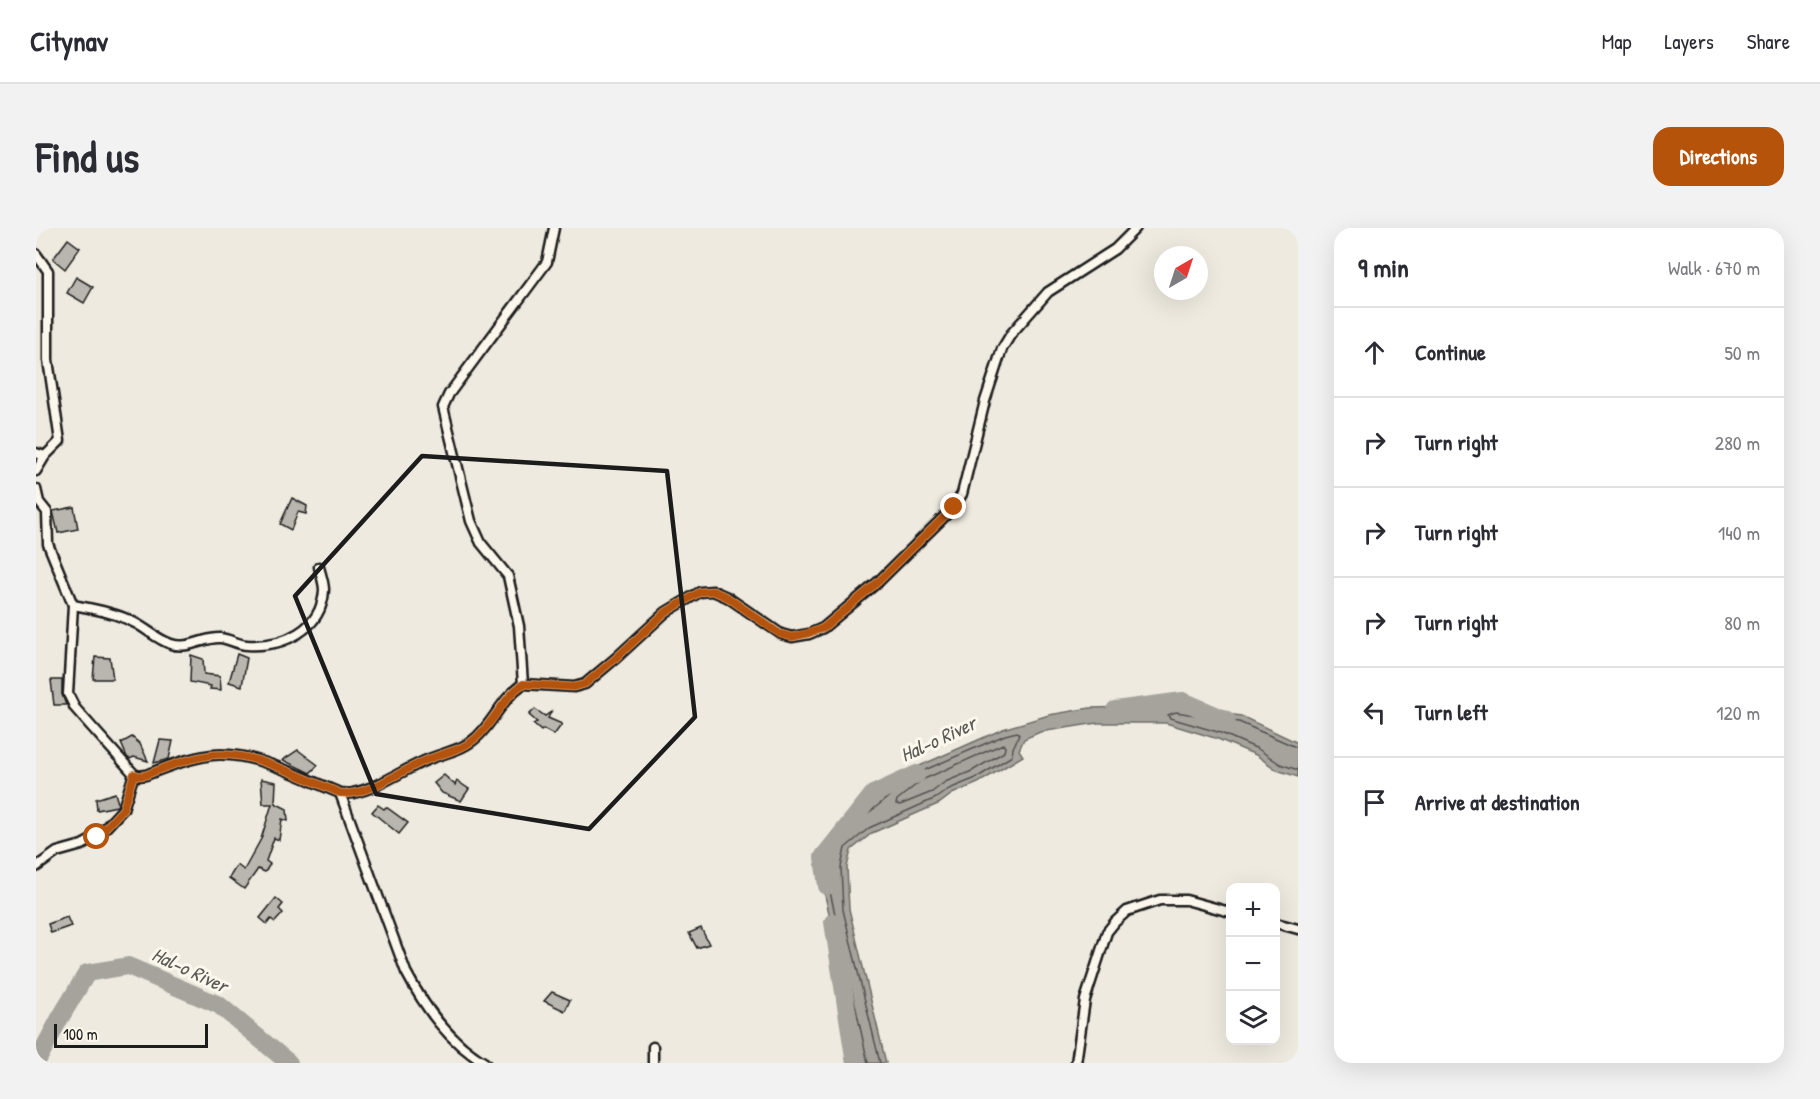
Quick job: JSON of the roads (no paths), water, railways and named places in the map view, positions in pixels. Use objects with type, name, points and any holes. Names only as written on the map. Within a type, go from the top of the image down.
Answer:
[{"type":"street","points":[[523,684],[519,626],[508,576],[481,543],[471,521],[443,407],[449,394],[547,262],[554,228]]},
{"type":"street","points":[[36,489],[39,502],[47,512],[48,544],[73,605],[68,694],[75,708],[134,774],[146,775],[185,760],[214,755],[235,756],[263,761],[340,793],[352,794],[429,759],[469,744],[523,684],[574,687],[585,684],[666,612],[700,592],[713,591],[727,597],[780,634],[792,637],[823,628],[904,557],[954,507],[962,494],[995,370],[1002,349],[1011,334],[1048,292],[1115,249],[1136,228]]},
{"type":"street","points":[[36,254],[48,271],[48,360],[60,441],[40,454],[36,471]]},
{"type":"street","points":[[73,605],[134,622],[171,644],[182,646],[220,638],[249,646],[276,643],[297,635],[316,616],[321,606],[324,588],[319,567]]},
{"type":"street","points":[[36,867],[57,852],[82,845],[97,837],[123,809],[134,774]]},
{"type":"street","points":[[340,793],[406,972],[419,997],[444,1030],[464,1049],[485,1063]]},
{"type":"street","points":[[1076,1063],[1085,1000],[1107,932],[1115,922],[1127,911],[1160,900],[1186,900],[1226,911]]},
{"type":"street","points":[[1280,924],[1298,929]]},
{"type":"street","points":[[652,1063],[653,1047]]},
{"type":"water","points":[[1176,706],[1241,716],[1298,743],[1298,777],[1277,770],[1256,755],[1218,739],[1166,723],[1097,723],[1040,732],[1024,739],[1019,750],[1023,756],[978,783],[952,794],[940,803],[872,833],[851,850],[847,867],[849,909],[886,1063],[863,1063],[821,878],[826,848],[834,833],[915,768],[1003,729],[1049,715],[1090,708]]},
{"type":"waterway","name":"Hal-o River","points":[[1115,710],[1183,701],[1227,720]]},
{"type":"waterway","name":"Hal-o River","points":[[827,886],[823,857],[873,794],[917,774]]},
{"type":"waterway","name":"Hal-o River","points":[[833,922],[855,1063]]},
{"type":"waterway","name":"Hal-o River","points":[[36,1063],[87,973],[128,966],[219,1005],[289,1063]]}]
